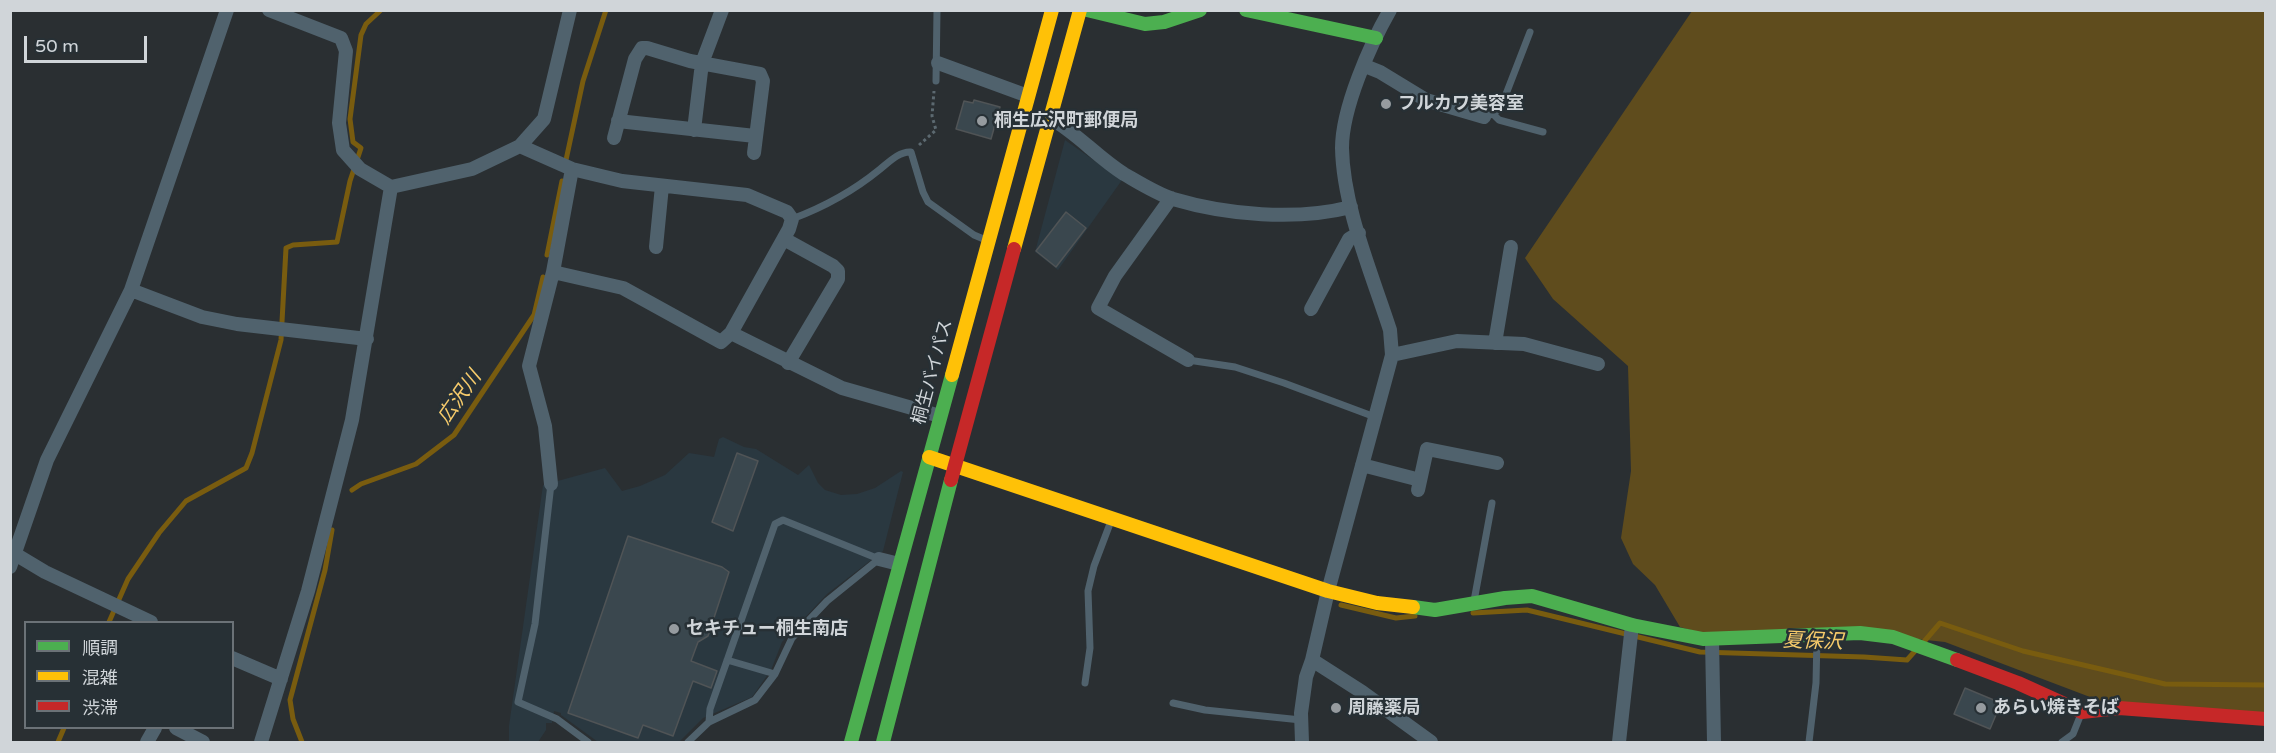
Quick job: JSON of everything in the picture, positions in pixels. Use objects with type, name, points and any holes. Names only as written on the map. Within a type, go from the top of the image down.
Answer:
[{"type":"main road","name":"桐生バイパス","points":[[850,742],[1052,10]]},
{"type":"main road","points":[[883,742],[955,465],[1080,10]]},
{"type":"main road","points":[[1088,10],[1145,24],[1164,22],[1200,10]]},
{"type":"main road","points":[[1246,10],[1376,38]]},
{"type":"main road","points":[[929,457],[1328,591],[1377,603],[1435,610],[1532,596],[1632,625],[1712,640],[1860,633],[1893,637],[2018,683],[2082,712],[2119,708],[2265,719]]},
{"type":"street","points":[[149,621],[12,557],[47,460],[131,290],[227,10]]},
{"type":"street","points":[[269,10],[341,38],[346,51],[339,123],[343,150],[360,169],[391,187]]},
{"type":"street","points":[[391,187],[400,183],[472,170],[520,146],[544,119],[570,10]]},
{"type":"street","points":[[694,130],[702,63],[722,10]]},
{"type":"street","points":[[1302,742],[1301,720],[1306,677],[1392,355],[1390,330],[1345,182],[1342,146],[1349,110],[1376,38],[1390,10]]},
{"type":"street","points":[[614,138],[635,59],[642,48],[646,48],[702,63],[760,74],[763,81],[753,153]]},
{"type":"street","points":[[938,63],[1028,96]]},
{"type":"street","points":[[1365,66],[1380,72],[1426,100],[1488,116]]},
{"type":"street","points":[[1050,118],[1064,126],[1124,174],[1171,198],[1242,214],[1327,213],[1351,207]]},
{"type":"street","points":[[618,121],[755,136]]},
{"type":"street","points":[[520,146],[572,169],[622,181],[747,195],[782,208],[792,219],[784,239],[731,333],[721,342],[623,288],[553,272]]},
{"type":"street","points":[[551,484],[545,426],[529,366],[553,272],[572,169]]},
{"type":"street","points":[[656,247],[662,186]]},
{"type":"street","points":[[261,742],[308,591],[352,420],[391,187]]},
{"type":"street","points":[[1171,198],[1115,276],[1098,308],[1188,360]]},
{"type":"street","points":[[1311,309],[1349,239],[1359,233]]},
{"type":"street","points":[[784,239],[838,271],[838,279],[788,363]]},
{"type":"street","points":[[1496,343],[1511,248]]},
{"type":"street","points":[[131,290],[202,317],[237,324],[367,339]]},
{"type":"street","points":[[731,333],[788,363],[854,392],[940,416]]},
{"type":"street","points":[[1392,355],[1457,341],[1524,344],[1598,364]]},
{"type":"street","points":[[1362,465],[1419,485],[1427,449],[1497,463]]},
{"type":"street","points":[[879,559],[899,564]]},
{"type":"street","points":[[1619,742],[1632,625]]},
{"type":"street","points":[[1712,640],[1714,742]]},
{"type":"street","points":[[234,659],[281,679]]},
{"type":"street","points":[[1312,660],[1362,692],[1431,742]]},
{"type":"street","points":[[178,729],[203,742]]},
{"type":"lane","points":[[936,81],[937,10]]},
{"type":"lane","points":[[1488,116],[1501,107],[1530,32]]},
{"type":"lane","points":[[1488,116],[1543,132]]},
{"type":"lane","points":[[792,219],[842,196],[856,188],[893,158],[911,152],[928,202],[974,235],[988,240]]},
{"type":"lane","points":[[1188,360],[1235,367],[1375,417]]},
{"type":"lane","points":[[551,484],[535,624],[518,702],[557,719],[588,742]]},
{"type":"lane","points":[[1473,603],[1492,502]]},
{"type":"lane","points":[[1085,683],[1090,648],[1089,591],[1094,566],[1112,519]]},
{"type":"lane","points":[[688,742],[709,722],[755,700],[775,674],[787,647],[803,625],[840,590],[879,559],[779,520],[775,524],[710,709],[709,722]]},
{"type":"lane","points":[[1809,742],[1816,683],[1818,635]]},
{"type":"lane","points":[[727,660],[775,674]]},
{"type":"lane","points":[[1173,704],[1205,710],[1301,720]]},
{"type":"lane","points":[[2062,742],[2073,734],[2082,712]]},
{"type":"path","points":[[911,152],[936,130],[932,116],[936,81]]},
{"type":"shaded area","points":[[1692,11],[2265,11],[2265,719],[2119,708],[1945,642],[1860,633],[1705,634],[1680,627],[1655,585],[1633,564],[1621,538],[1631,471],[1628,366],[1553,299],[1525,258]]},
{"type":"shaded area","points":[[1065,140],[1122,180],[1058,270],[1035,252]]},
{"type":"shaded area","points":[[723,437],[744,447],[756,449],[798,475],[809,465],[818,483],[825,490],[841,495],[857,494],[875,488],[901,471],[903,472],[883,551],[827,594],[782,642],[771,670],[752,697],[703,718],[679,742],[598,742],[561,713],[554,711],[552,723],[546,723],[546,730],[538,742],[509,742],[509,726],[543,485],[605,468],[622,491],[665,475],[689,453],[714,457],[719,439]]},
{"type":"building","points":[[974,100],[1000,107],[991,139],[956,129],[964,101],[973,103]]},
{"type":"building","points":[[1066,212],[1086,228],[1056,267],[1036,251]]},
{"type":"building","points":[[737,453],[758,461],[733,531],[712,522]]},
{"type":"building","points":[[628,536],[722,567],[729,572],[708,636],[698,642],[691,661],[717,671],[711,688],[693,681],[673,736],[643,725],[638,738],[568,713]]},
{"type":"building","points":[[1965,688],[2001,703],[1990,729],[1954,714]]},
{"type":"waterway","points":[[109,621],[128,579],[159,533],[186,501],[246,468],[252,453],[281,340],[286,248],[293,245],[337,242],[350,181],[361,148],[353,142],[350,119],[361,35],[366,24],[381,10]]},
{"type":"waterway","name":"広沢川","points":[[566,160],[583,81],[606,10]]},
{"type":"waterway","name":"広沢川","points":[[547,255],[562,181]]},
{"type":"waterway","name":"広沢川","points":[[352,490],[361,484],[416,464],[454,435],[534,315],[543,277]]},
{"type":"waterway","name":"広沢川","points":[[302,742],[293,719],[290,700],[325,570],[332,530]]},
{"type":"waterway","name":"夏保沢","points":[[1341,605],[1396,618],[1415,616]]},
{"type":"waterway","name":"夏保沢","points":[[1473,613],[1527,610],[1700,652],[1907,660],[1915,651]]},
{"type":"waterway","name":"夏保沢","points":[[1922,644],[1940,623],[2023,651],[2165,684],[2266,685]]},
{"type":"waterway","points":[[58,742],[64,729]]},
{"type":"traffic: fast","points":[[1087,10],[1145,24],[1164,22],[1200,10]]},
{"type":"traffic: fast","points":[[1246,10],[1376,38]]},
{"type":"traffic: fast","points":[[851,742],[952,375]]},
{"type":"traffic: fast","points":[[883,742],[951,480]]},
{"type":"traffic: fast","points":[[1413,607],[1435,610],[1505,598],[1532,596],[1632,625],[1703,639],[1860,633],[1893,637],[1957,660]]},
{"type":"traffic: slow","points":[[952,375],[1052,10]]},
{"type":"traffic: slow","points":[[1014,249],[1080,10]]},
{"type":"traffic: slow","points":[[929,457],[1328,591],[1377,603],[1413,607]]},
{"type":"traffic: jam","points":[[951,480],[1014,249]]},
{"type":"traffic: jam","points":[[1957,660],[2018,683],[2082,712],[2119,708],[2266,719]]},
{"type":"place","name":"フルカワ美容室","points":[[1386,104]]},
{"type":"place","name":"桐生広沢町郵便局","points":[[982,121]]},
{"type":"place","name":"セキチュー桐生南店","points":[[674,629]]},
{"type":"place","name":"周藤薬局","points":[[1336,708]]},
{"type":"place","name":"あらい焼きそば","points":[[1981,708]]}]
